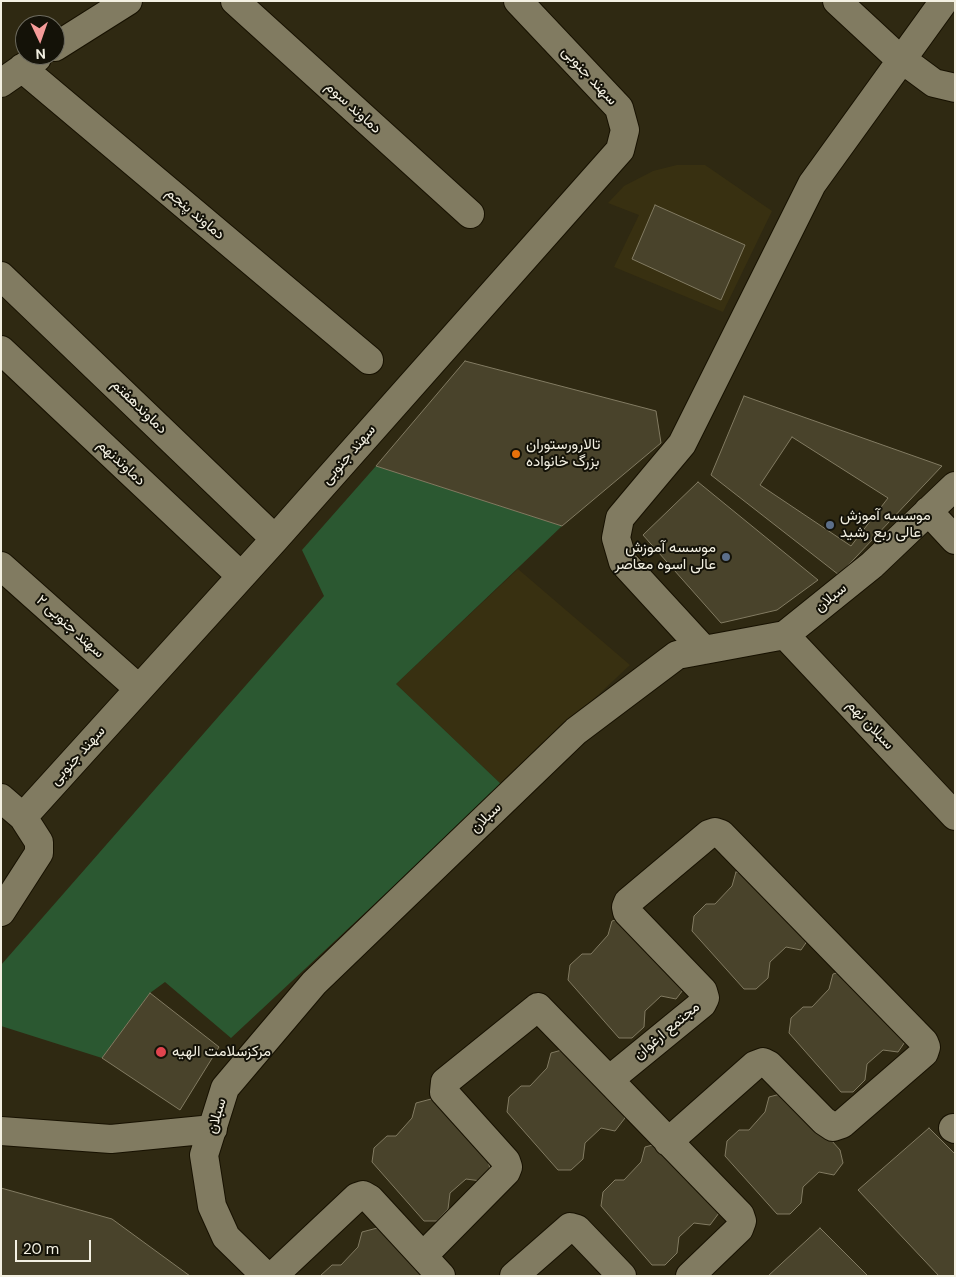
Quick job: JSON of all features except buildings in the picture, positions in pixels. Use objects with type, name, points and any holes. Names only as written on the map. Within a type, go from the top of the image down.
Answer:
[{"type":"street","points":[[65,41],[128,1]]},
{"type":"street","name":"دماوند سوم","points":[[235,1],[470,214]]},
{"type":"street","name":"سهند جنوبی","points":[[23,817],[275,539],[620,150],[625,130],[619,108],[518,1]]},
{"type":"street","points":[[836,1],[901,59],[934,83],[955,88]]},
{"type":"street","points":[[704,650],[623,562],[616,538],[620,518],[682,444],[812,184],[944,1]]},
{"type":"street","name":"دماوند پنجم","points":[[22,69],[369,360]]},
{"type":"street","name":"دماوندهفتم","points":[[1,276],[275,539]]},
{"type":"street","name":"دماوندنهم","points":[[1,350],[241,576]]},
{"type":"street","name":"سبلان","points":[[266,1276],[226,1236],[212,1206],[204,1155],[225,1088],[321,976],[576,731],[678,655],[785,635],[872,565],[955,486]]},
{"type":"street","points":[[928,512],[955,540]]},
{"type":"street","name":"سهند جنوبی ۲","points":[[1,566],[138,689]]},
{"type":"street","name":"سبلان نهم","points":[[785,635],[955,816]]},
{"type":"street","points":[[1,798],[23,817],[39,842],[39,853],[1,912]]},
{"type":"street","name":"مجتمع ارغوان","points":[[609,1080],[702,1004],[705,998],[704,991],[627,912],[626,907],[628,902],[702,840],[715,832],[721,834],[924,1042],[926,1047],[924,1053],[842,1124],[833,1127],[824,1121],[769,1064],[762,1062],[755,1065],[668,1142]]},
{"type":"street","points":[[273,1276],[357,1197],[363,1194],[370,1199],[432,1266],[508,1167],[506,1161],[444,1092],[445,1082],[538,1007],[740,1215],[742,1221],[739,1229],[690,1276]]},
{"type":"street","points":[[1,1131],[111,1138],[213,1129]]},
{"type":"street","points":[[514,1276],[570,1227],[577,1229],[622,1276]]},
{"type":"shaded area","points":[[677,165],[705,165],[772,211],[723,312],[614,267],[639,215],[608,203],[624,186],[653,171]]},
{"type":"shaded area","points":[[518,569],[630,665],[502,785],[396,684]]},
{"type":"green space","points":[[376,466],[562,526],[396,684],[502,785],[231,1038],[165,982],[150,993],[102,1058],[1,1026],[1,965],[324,596],[302,550]]},
{"type":"place","name":"تالارورستوران بزرگ خانواده","points":[[516,454]]},
{"type":"place","name":"موسسه آموزش عالی ربع رشید","points":[[830,525]]},
{"type":"place","name":"موسسه آموزش عالی اسوه معاصر","points":[[726,557]]},
{"type":"place","name":"مرکزسلامت الهیه","points":[[161,1052]]}]
